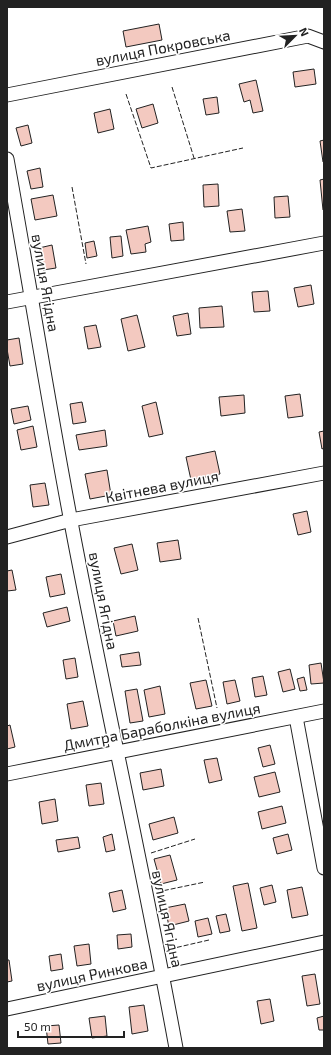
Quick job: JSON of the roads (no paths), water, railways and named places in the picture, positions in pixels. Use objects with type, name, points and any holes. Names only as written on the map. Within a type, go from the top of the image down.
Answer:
[{"type":"street","name":"вулиця Покровська","points":[[7,95],[308,36],[324,42]]},
{"type":"street","name":"вулиця Ягідна","points":[[7,159],[70,520],[163,977],[176,1048]]},
{"type":"street","points":[[7,302],[324,243]]},
{"type":"street","name":"Квітнева вулиця","points":[[7,537],[70,520],[324,473]]},
{"type":"street","name":"Дмитра Бараболкіна вулиця","points":[[7,774],[324,711]]},
{"type":"street","points":[[296,717],[324,868]]},
{"type":"street","name":"вулиця Ринкова","points":[[7,1009],[324,942]]}]
